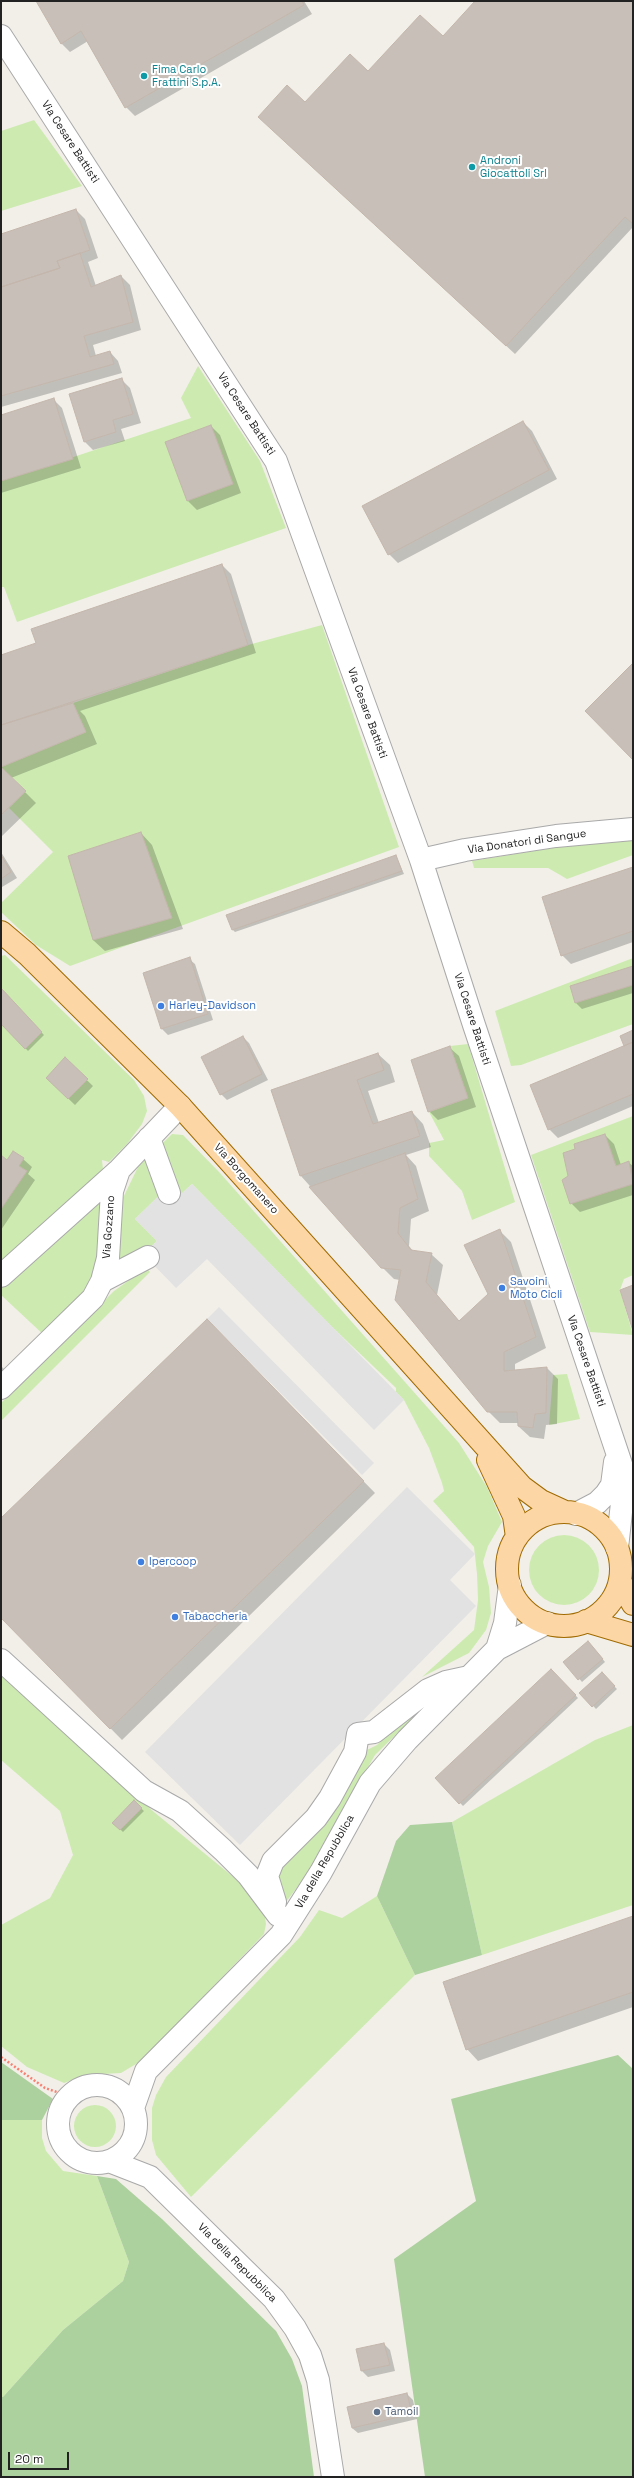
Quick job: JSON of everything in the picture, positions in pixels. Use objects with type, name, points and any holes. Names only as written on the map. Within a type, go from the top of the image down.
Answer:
[{"type":"main road","name":"Via Borgomanero","points":[[1,932],[27,954],[180,1106],[424,1376],[477,1439],[522,1487],[541,1501],[571,1513]]},
{"type":"main road","name":"Via Borgomanero","points":[[477,1439],[514,1516],[518,1537]]},
{"type":"main road","points":[[571,1513],[601,1526],[617,1548],[621,1565],[620,1581],[608,1606],[586,1622],[569,1626],[548,1623],[537,1619],[523,1608],[510,1585],[509,1558],[518,1537],[533,1522],[548,1515],[571,1513]]},
{"type":"main road","points":[[620,1581],[633,1604]]},
{"type":"main road","points":[[586,1622],[633,1635]]},
{"type":"street","name":"Via Cesare Battisti","points":[[1,36],[276,461],[421,860],[474,1025],[633,1498]]},
{"type":"street","name":"Via Donatori di Sangue","points":[[421,860],[465,850],[556,836],[633,829]]},
{"type":"street","name":"Via Gozzano","points":[[1,1276],[118,1170],[180,1106]]},
{"type":"street","points":[[149,1138],[169,1193]]},
{"type":"street","name":"Via Gozzano","points":[[102,1281],[111,1232],[112,1191],[118,1170]]},
{"type":"street","name":"Via Gozzano","points":[[102,1281],[148,1257]]},
{"type":"street","points":[[1,1388],[92,1298],[102,1281]]},
{"type":"street","name":"Via Cesare Battisti","points":[[571,1513],[597,1503],[612,1485],[615,1472],[615,1447]]},
{"type":"street","name":"Via Cesare Battisti","points":[[617,1548],[625,1476]]},
{"type":"street","name":"Via della Repubblica","points":[[497,1649],[505,1623],[510,1585]]},
{"type":"street","name":"Via della Repubblica","points":[[146,2071],[104,2085],[81,2088],[69,2096],[60,2109],[58,2132],[64,2146],[72,2154],[82,2160],[97,2163],[109,2161],[125,2151],[134,2135],[136,2119],[133,2108],[146,2071],[280,1925],[321,1872],[370,1783],[407,1740],[497,1649],[548,1623]]},
{"type":"street","points":[[1,1660],[144,1791],[180,1810],[223,1850],[248,1875],[280,1925]]},
{"type":"street","points":[[280,1925],[267,1876],[273,1861],[316,1818],[330,1798],[355,1752],[358,1734],[374,1732],[428,1690],[446,1682],[469,1677]]},
{"type":"street","points":[[104,2085],[121,2093],[133,2108]]},
{"type":"street","name":"Via della Repubblica","points":[[134,2135],[150,2177]]},
{"type":"street","name":"Via della Repubblica","points":[[109,2161],[150,2177],[274,2299],[295,2328],[310,2355],[318,2380],[333,2477]]},
{"type":"path","points":[[1,2057],[45,2088],[69,2096]]},
{"type":"green space","points":[[34,120],[82,186],[1,211],[1,131]]},
{"type":"green space","points":[[198,366],[260,461],[286,528],[17,622],[4,587],[1,587],[1,481],[191,418],[181,398]]},
{"type":"green space","points":[[322,625],[399,847],[70,966],[36,945],[1,912],[1,903],[53,852],[9,808],[26,791],[1,767],[86,732],[73,703],[248,645]]},
{"type":"green space","points":[[633,835],[633,855],[567,879],[548,868],[474,868],[472,861]]},
{"type":"green space","points":[[5,955],[134,1080],[144,1096],[147,1111],[142,1124],[127,1144],[109,1162],[102,1160],[106,1197],[93,1285],[46,1337],[1,1295],[1,956]]},
{"type":"green space","points":[[633,958],[633,1024],[521,1065],[511,1066],[495,1011]]},
{"type":"green space","points":[[468,1044],[515,1202],[472,1220],[462,1191],[429,1156],[429,1143],[444,1140],[429,1112],[468,1098],[450,1046]]},
{"type":"green space","points":[[633,1116],[633,1275],[624,1279],[620,1290],[633,1335],[590,1332],[531,1155]]},
{"type":"green space","points":[[172,1134],[183,1135],[220,1173],[459,1443],[487,1487],[502,1522],[488,1546],[483,1562],[489,1587],[491,1613],[486,1630],[469,1653],[422,1677],[474,1630],[478,1600],[477,1574],[474,1547],[433,1501],[444,1491],[442,1483],[429,1448],[404,1400],[396,1392],[396,1388],[329,1324],[192,1184],[180,1195],[170,1185],[135,1219],[157,1241],[143,1254],[116,1269],[122,1200],[138,1167]]},
{"type":"green space","points":[[146,1268],[150,1272],[1,1421],[1,1403],[114,1291]]},
{"type":"green space","points":[[567,1374],[580,1419],[549,1425],[553,1375]]},
{"type":"green space","points":[[557,1535],[571,1535],[584,1540],[594,1550],[599,1563],[599,1577],[594,1590],[584,1600],[571,1605],[557,1605],[544,1600],[534,1590],[529,1577],[529,1563],[534,1550],[544,1540]]},
{"type":"green space","points":[[1,1672],[57,1726],[154,1812],[248,1889],[264,1911],[266,1924],[264,1934],[141,2061],[121,2073],[85,2075],[64,2083],[27,2067],[1,2046],[1,1925],[50,1898],[73,1855],[60,1811],[1,1760]]},
{"type":"green space","points":[[409,1711],[415,1716],[375,1755],[305,1877],[286,1902],[273,1869],[361,1753],[377,1745]]},
{"type":"green space","points":[[633,1725],[633,1905],[482,1955],[452,1822],[595,1740]]},
{"type":"green space","points":[[452,1822],[482,1955],[415,1975],[377,1896],[396,1841],[410,1825]]},
{"type":"green space","points":[[377,1896],[415,1975],[191,2197],[156,2155],[152,2140],[152,2108],[156,2095],[166,2077],[300,1937],[319,1910],[342,1918]]},
{"type":"green space","points":[[618,2055],[633,2069],[633,2477],[425,2477],[394,2259],[476,2201],[451,2099]]},
{"type":"green space","points":[[1,2062],[53,2099],[42,2120],[1,2120]]},
{"type":"green space","points":[[91,2105],[99,2105],[107,2108],[113,2114],[116,2126],[113,2138],[107,2144],[99,2147],[91,2147],[83,2144],[77,2138],[74,2130],[74,2122],[77,2114],[83,2108]]},
{"type":"green space","points":[[1,2120],[42,2120],[42,2138],[46,2151],[63,2171],[97,2176],[129,2262],[123,2281],[63,2330],[3,2397],[1,2397]]},
{"type":"green space","points":[[97,2176],[116,2179],[162,2219],[276,2331],[292,2359],[302,2386],[314,2477],[1,2477],[1,2397],[3,2397],[63,2330],[123,2281],[129,2262]]},
{"type":"shaded area","points":[[192,1184],[404,1400],[374,1430],[207,1259],[176,1288],[143,1254],[157,1241],[135,1219],[170,1185],[180,1195]]},
{"type":"shaded area","points":[[219,1307],[374,1463],[362,1475],[207,1319]]},
{"type":"shaded area","points":[[407,1487],[475,1554],[450,1580],[476,1606],[240,1845],[145,1752]]},
{"type":"building","name":"Fima Carlo Frattini S.p.A.","points":[[36,1],[302,1],[304,5],[125,108],[81,31],[61,44]]},
{"type":"building","name":"Androni Giocattoli Srl","points":[[475,1],[633,1],[633,224],[625,217],[506,346],[258,117],[287,85],[305,102],[350,54],[368,71],[420,15],[443,36]]},
{"type":"building","points":[[76,209],[90,250],[57,261],[60,268],[1,287],[1,234]]},
{"type":"building","points":[[80,253],[91,287],[121,275],[133,322],[84,336],[90,357],[110,351],[114,364],[1,396],[1,287],[60,268],[57,261]]},
{"type":"building","points":[[122,378],[133,414],[113,420],[116,432],[84,442],[69,394]]},
{"type":"building","points":[[54,398],[73,459],[1,481],[1,415]]},
{"type":"building","points":[[523,421],[549,470],[388,555],[362,506]]},
{"type":"building","points":[[211,425],[233,484],[187,501],[165,442]]},
{"type":"building","points":[[222,564],[248,645],[1,725],[1,655],[36,643],[31,629]]},
{"type":"building","points":[[633,663],[633,760],[585,711]]},
{"type":"building","points":[[73,703],[86,732],[1,767],[1,725]]},
{"type":"building","points":[[1,767],[26,791],[1,815]]},
{"type":"building","points":[[141,832],[172,918],[93,940],[68,856]]},
{"type":"building","points":[[1,855],[11,872],[1,879]]},
{"type":"building","points":[[396,855],[402,871],[232,930],[226,915]]},
{"type":"building","points":[[633,867],[633,931],[561,956],[542,897]]},
{"type":"building","points":[[190,957],[208,1014],[161,1029],[143,973]]},
{"type":"building","points":[[633,966],[633,985],[575,1003],[570,986]]},
{"type":"building","points":[[1,988],[42,1032],[25,1049],[1,1024]]},
{"type":"building","points":[[633,1030],[633,1042],[624,1046],[620,1036]]},
{"type":"building","points":[[243,1036],[262,1074],[220,1095],[201,1057]]},
{"type":"building","points":[[633,1042],[633,1094],[548,1130],[530,1085]]},
{"type":"building","points":[[450,1046],[468,1098],[428,1112],[411,1060]]},
{"type":"building","points":[[378,1053],[384,1070],[357,1080],[373,1124],[412,1111],[420,1136],[300,1176],[271,1090]]},
{"type":"building","points":[[65,1057],[88,1079],[68,1099],[46,1078]]},
{"type":"building","points":[[605,1134],[616,1166],[629,1161],[633,1184],[570,1204],[562,1180],[568,1176],[563,1153],[575,1149],[574,1144]]},
{"type":"building","points":[[13,1151],[24,1158],[19,1166],[27,1171],[1,1209],[1,1155],[7,1160]]},
{"type":"building","name":"Savoini Moto Cicli","points":[[405,1153],[418,1199],[400,1208],[398,1233],[411,1250],[432,1253],[426,1282],[459,1321],[488,1294],[464,1245],[500,1229],[536,1337],[504,1352],[504,1371],[547,1367],[546,1413],[535,1414],[533,1428],[518,1426],[517,1412],[487,1412],[395,1300],[401,1270],[381,1268],[309,1187]]},
{"type":"building","points":[[633,1285],[633,1331],[620,1290]]},
{"type":"building","name":"Ipercoop","points":[[207,1319],[364,1481],[110,1729],[1,1618],[1,1518]]},
{"type":"building","points":[[588,1641],[603,1659],[578,1680],[563,1662]]},
{"type":"building","points":[[551,1669],[576,1695],[459,1804],[435,1778]]},
{"type":"building","points":[[602,1672],[615,1686],[592,1707],[579,1693]]},
{"type":"building","points":[[134,1800],[142,1808],[120,1830],[112,1823]]},
{"type":"building","points":[[633,1916],[633,1992],[466,2050],[443,1982]]},
{"type":"building","points":[[384,2343],[390,2365],[361,2371],[356,2349]]},
{"type":"building","points":[[407,2393],[412,2414],[352,2428],[347,2407]]},
{"type":"place","name":"Fima Carlo Frattini S.p.A.","points":[[144,76]]},
{"type":"place","name":"Androni Giocattoli Srl","points":[[472,167]]},
{"type":"place","name":"Harley-Davidson","points":[[161,1006]]},
{"type":"place","name":"Savoini Moto Cicli","points":[[502,1288]]},
{"type":"place","name":"Ipercoop","points":[[141,1562]]},
{"type":"place","name":"Tabaccheria","points":[[175,1617]]},
{"type":"place","name":"Tamoil","points":[[377,2412]]}]
